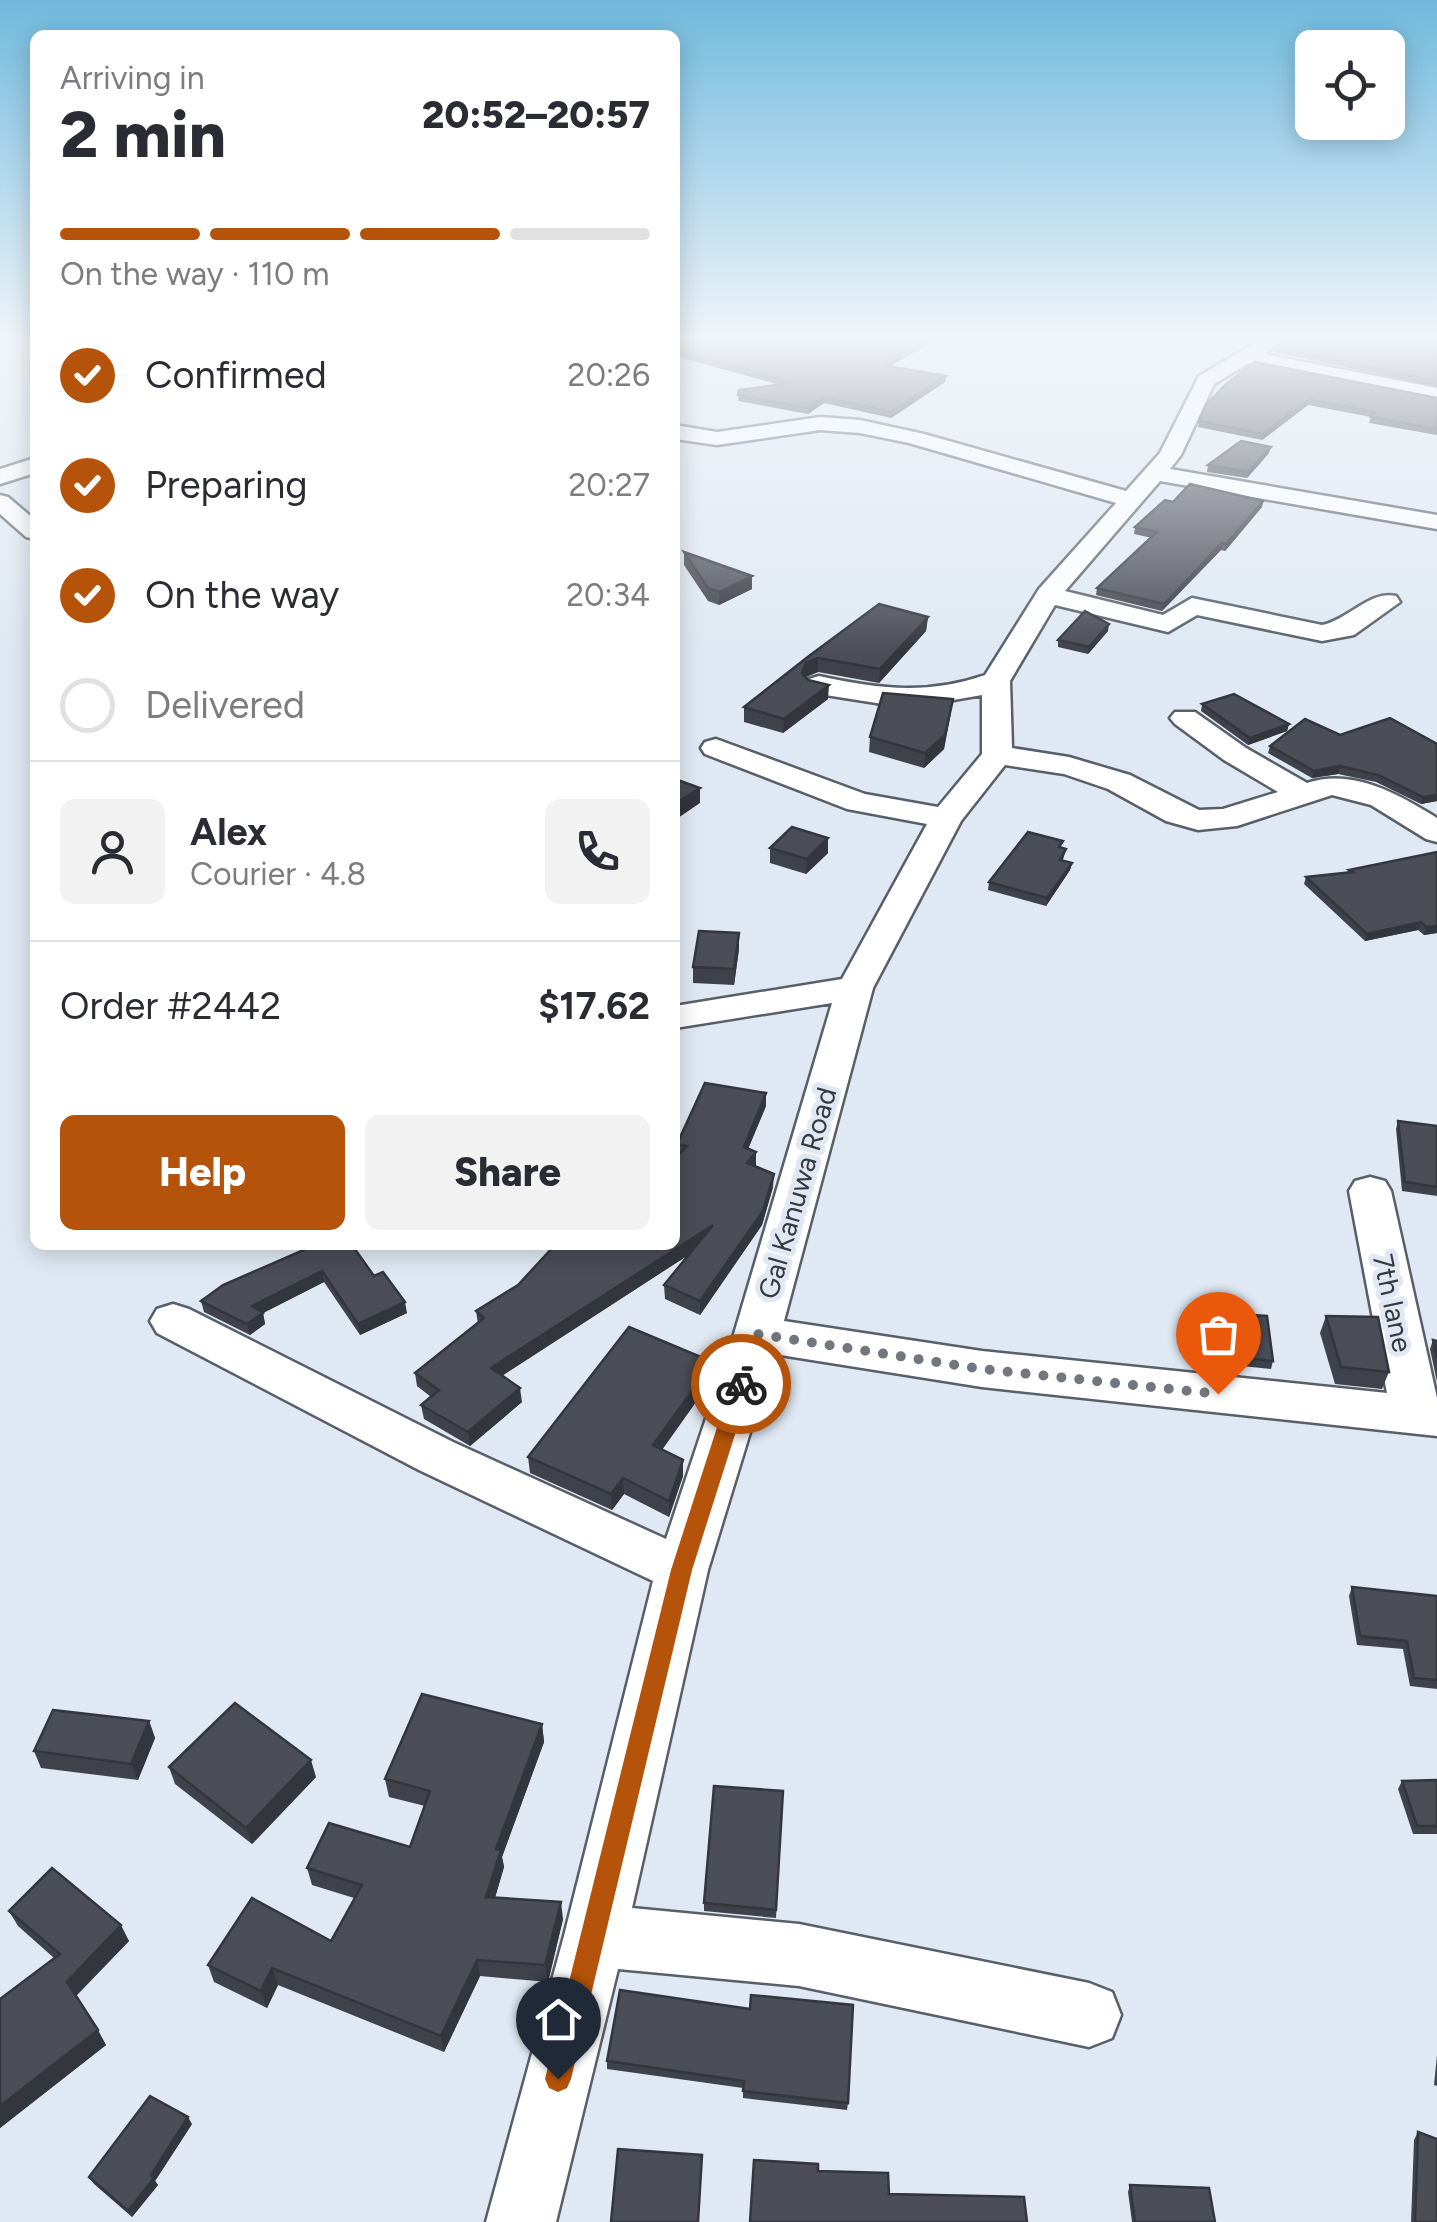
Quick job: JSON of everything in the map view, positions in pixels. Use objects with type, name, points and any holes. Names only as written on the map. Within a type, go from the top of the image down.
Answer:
[{"type":"street","points":[[943,446],[1143,487],[1437,522]]},
{"type":"street","points":[[1174,446],[1048,596],[996,682],[997,755],[1069,766],[1102,776],[1177,814],[1198,820],[1226,819],[1331,785],[1382,798],[1435,829]]},
{"type":"street","points":[[0,477],[30,467]]},
{"type":"street","points":[[0,502],[30,528]]},
{"type":"street","points":[[1048,596],[1168,624],[1192,606],[1322,633],[1344,630],[1387,602]]},
{"type":"street","points":[[819,684],[893,701],[952,698],[996,682]]},
{"type":"street","points":[[1185,718],[1235,754],[1304,794]]},
{"type":"street","points":[[716,748],[858,802],[946,818]]},
{"type":"street","name":"Gal Kanuwa Road","points":[[521,2222],[595,1936],[682,1570],[757,1334],[854,988],[946,818],[997,755]]},
{"type":"street","points":[[680,1016],[854,988]]},
{"type":"street","name":"7th lane","points":[[1370,1191],[1426,1415]]},
{"type":"street","points":[[173,1321],[436,1456],[682,1570]]},
{"type":"street","points":[[757,1334],[982,1369],[1426,1415]]},
{"type":"street","points":[[595,1936],[799,1955],[1089,2014]]},
{"type":"building","points":[[1235,446],[1271,447],[1248,472],[1208,465]]},
{"type":"building","points":[[1190,484],[1263,501],[1226,544],[1222,543],[1164,604],[1097,588],[1157,532],[1135,527],[1165,500],[1173,502]]},
{"type":"building","points":[[684,552],[752,576],[719,592],[708,588]]},
{"type":"building","points":[[879,604],[928,617],[880,669],[818,658],[806,663],[802,673],[808,680],[829,685],[784,719],[744,707],[809,656]]},
{"type":"building","points":[[1085,611],[1109,624],[1089,647],[1058,640]]},
{"type":"building","points":[[883,693],[953,699],[945,735],[925,753],[870,737]]},
{"type":"building","points":[[1234,694],[1289,724],[1250,738],[1202,704]]},
{"type":"building","points":[[1390,718],[1437,744],[1437,795],[1423,797],[1378,775],[1340,766],[1314,771],[1270,746],[1305,719],[1340,735]]},
{"type":"building","points":[[680,781],[700,788],[680,801]]},
{"type":"building","points":[[792,827],[828,838],[807,859],[770,848]]},
{"type":"building","points":[[1028,832],[1063,841],[1059,847],[1066,849],[1060,860],[1072,863],[1047,898],[989,882]]},
{"type":"building","points":[[1437,852],[1437,926],[1426,927],[1421,922],[1367,934],[1306,877],[1353,872],[1349,870]]},
{"type":"building","points":[[699,931],[739,933],[734,969],[693,967]]},
{"type":"building","points":[[705,1083],[766,1093],[744,1147],[756,1152],[747,1163],[774,1174],[763,1211],[700,1301],[664,1285],[713,1225],[680,1246],[680,1154],[687,1146],[680,1145]]},
{"type":"building","points":[[1398,1121],[1437,1126],[1437,1187],[1405,1182]]},
{"type":"building","points":[[304,1250],[356,1250],[374,1276],[383,1272],[405,1302],[358,1324],[322,1271],[252,1306],[263,1313],[247,1324],[201,1301],[223,1285]]},
{"type":"building","points":[[550,1250],[674,1250],[491,1368],[520,1388],[468,1432],[421,1405],[439,1390],[415,1373],[484,1318],[476,1311],[518,1285]]},
{"type":"building","points":[[1220,1313],[1267,1316],[1273,1361],[1224,1356]]},
{"type":"building","points":[[1326,1316],[1378,1317],[1389,1372],[1341,1367]]},
{"type":"building","points":[[629,1327],[713,1362],[653,1445],[683,1460],[669,1501],[623,1478],[611,1494],[528,1457]]},
{"type":"building","points":[[1352,1587],[1437,1596],[1437,1680],[1414,1678],[1407,1641],[1360,1636]]},
{"type":"building","points":[[422,1694],[542,1724],[496,1849],[501,1850],[486,1897],[561,1902],[545,1965],[477,1960],[441,2036],[272,1968],[261,1991],[208,1965],[252,1898],[331,1941],[362,1885],[307,1868],[329,1823],[410,1847],[430,1791],[385,1779]]},
{"type":"building","points":[[235,1703],[311,1760],[246,1828],[169,1767]]},
{"type":"building","points":[[53,1710],[149,1721],[131,1764],[34,1751]]},
{"type":"building","points":[[1437,1780],[1437,1826],[1417,1826],[1402,1781]]},
{"type":"building","points":[[714,1786],[783,1791],[776,1910],[704,1903]]},
{"type":"building","points":[[52,1868],[121,1925],[67,1982],[98,2030],[0,2106],[0,1999],[60,1954],[9,1911]]},
{"type":"building","points":[[620,1990],[750,2009],[751,1995],[853,2005],[848,2103],[743,2091],[744,2081],[607,2061]]},
{"type":"building","points":[[150,2096],[188,2117],[151,2175],[154,2178],[128,2211],[89,2177]]},
{"type":"building","points":[[1418,2132],[1437,2139],[1437,2222],[1415,2222]]},
{"type":"building","points":[[618,2149],[702,2155],[698,2222],[611,2222]]},
{"type":"building","points":[[754,2160],[818,2164],[818,2171],[888,2173],[889,2194],[1024,2197],[1027,2222],[750,2222]]},
{"type":"building","points":[[1130,2185],[1209,2188],[1215,2222],[1135,2222]]},
{"type":"way so far","points":[[741,1384],[757,1334],[982,1369],[1218,1394]]},
{"type":"route","points":[[558,2079],[682,1570],[741,1384]]}]
